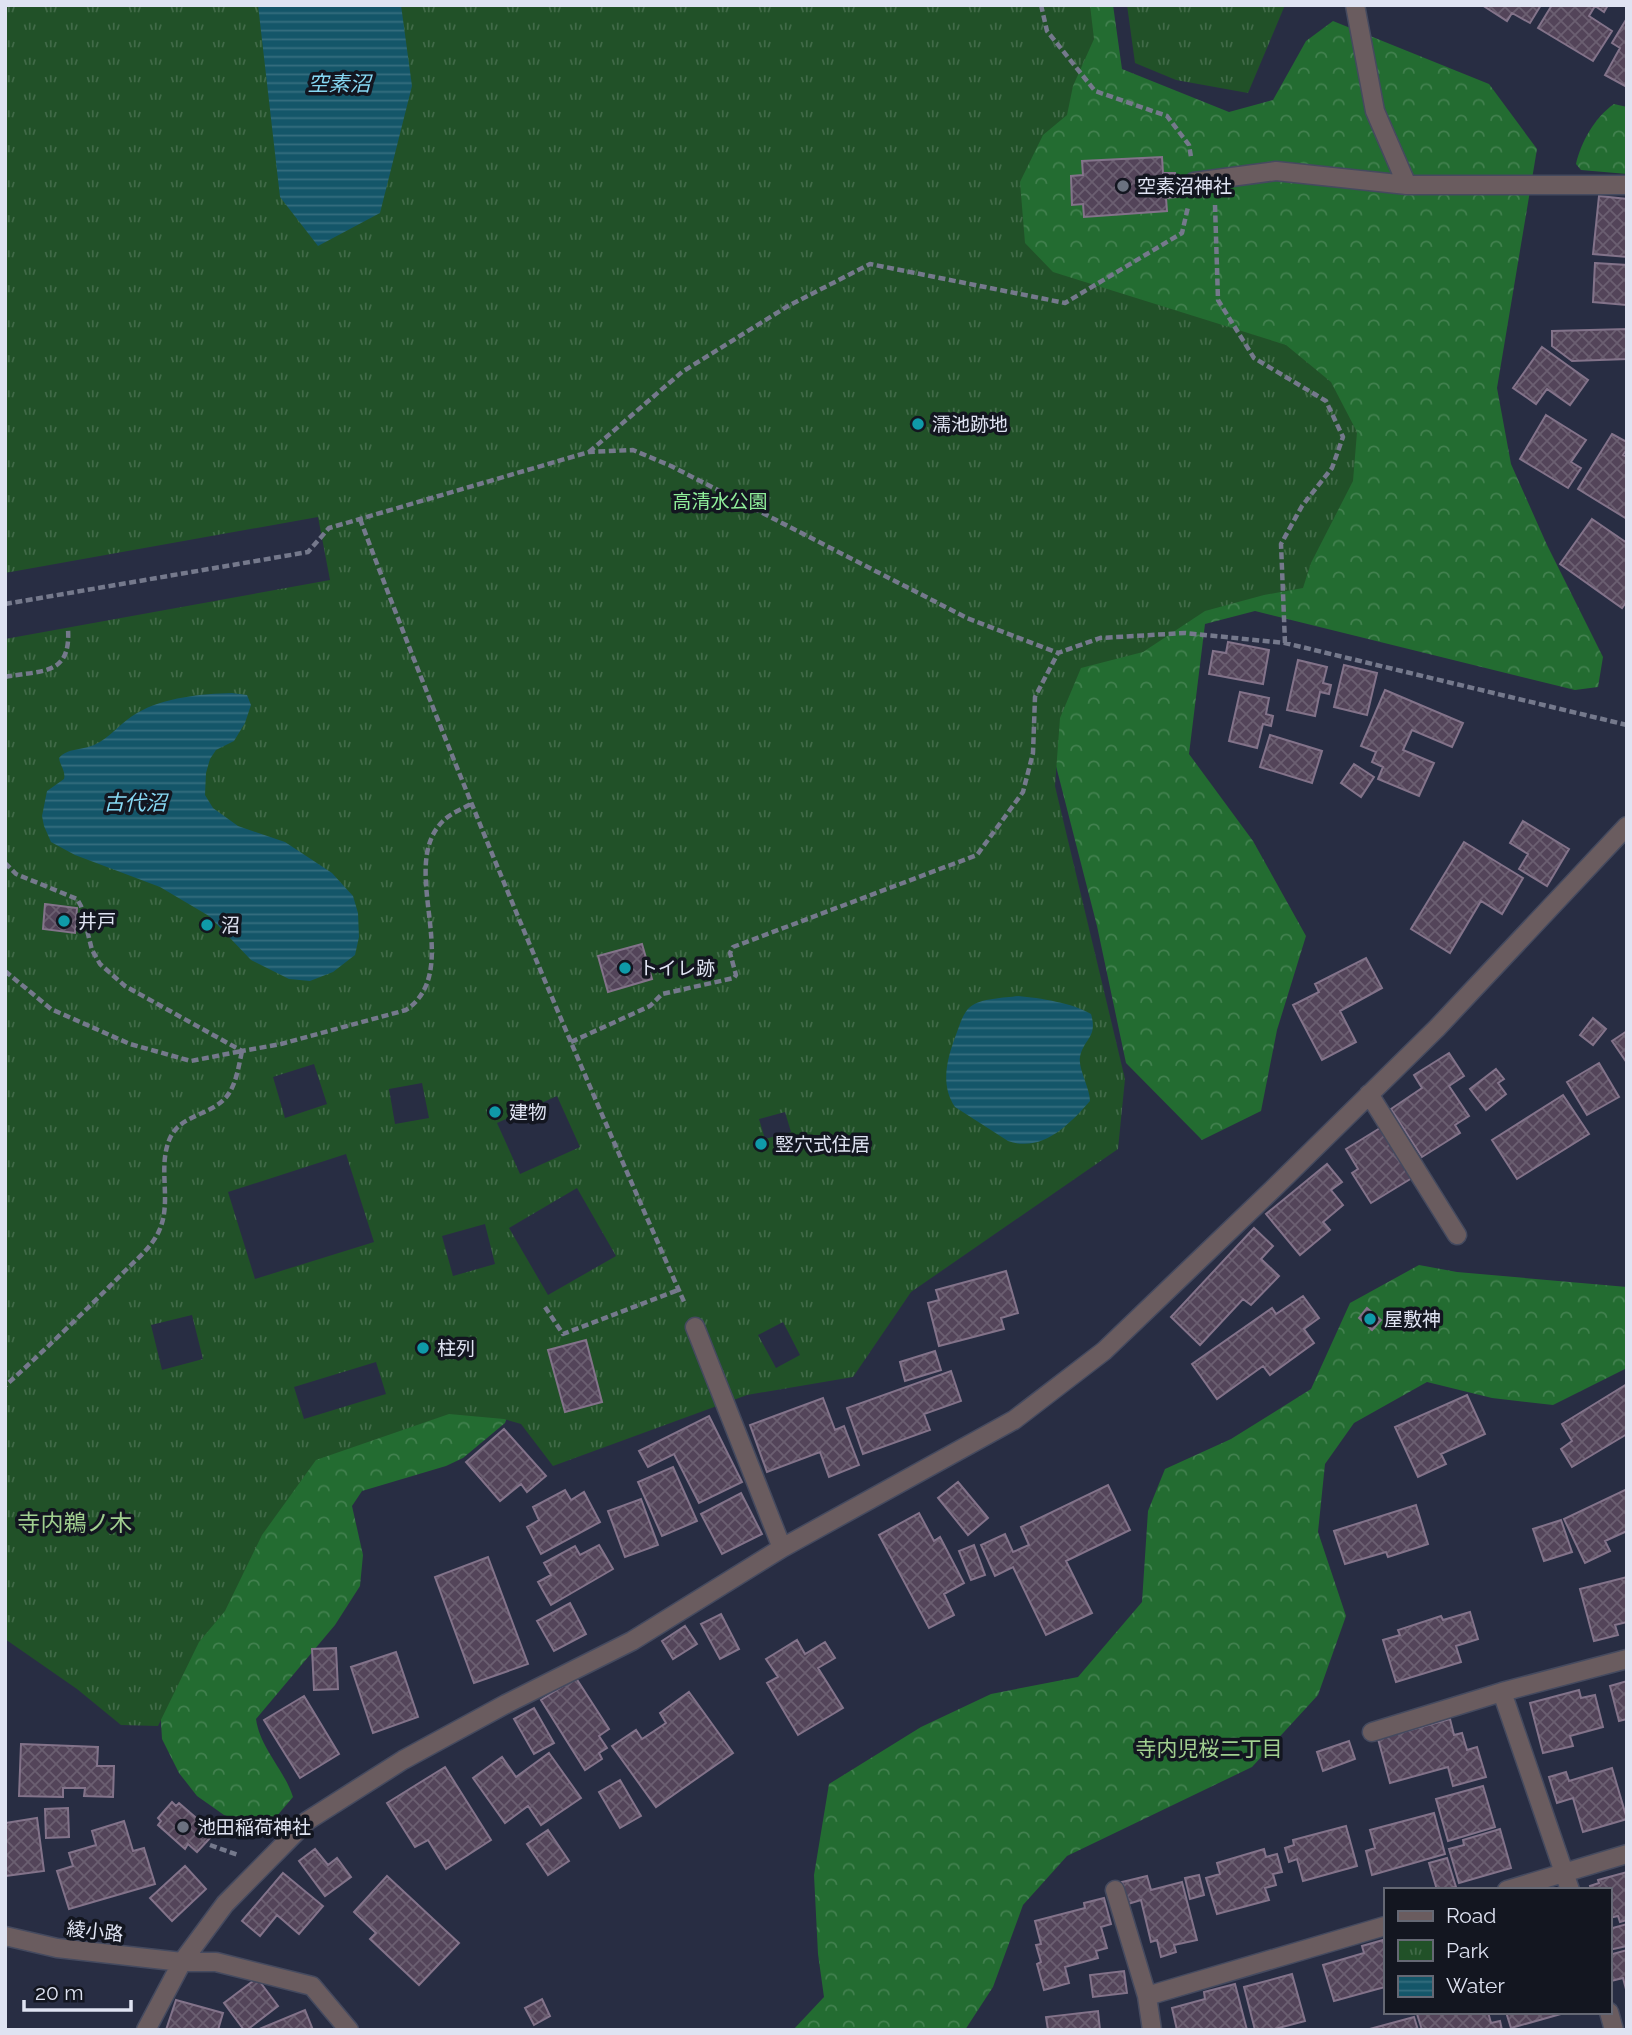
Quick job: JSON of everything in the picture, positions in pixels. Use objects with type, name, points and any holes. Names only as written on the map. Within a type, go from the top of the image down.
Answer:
[{"type":"street","points":[[1355,5],[1375,111],[1407,185]]},
{"type":"street","points":[[1194,182],[1276,171],[1407,185],[1627,185]]},
{"type":"street","points":[[146,2030],[181,1962],[225,1904],[307,1821],[426,1747],[632,1641],[782,1548],[1014,1420],[1094,1359],[1437,1028],[1627,826]]},
{"type":"street","points":[[1369,1094],[1457,1235]]},
{"type":"street","points":[[695,1327],[782,1548]]},
{"type":"street","points":[[1372,1732],[1502,1692],[1627,1658]]},
{"type":"street","points":[[1502,1692],[1568,1881]]},
{"type":"street","points":[[1521,1888],[1568,1881],[1627,1854]]},
{"type":"street","points":[[1115,1890],[1147,1996],[1152,2030]]},
{"type":"street","points":[[1147,1996],[1384,1926]]},
{"type":"street","name":"綾小路","points":[[5,1936],[57,1948],[181,1962],[216,1962],[312,1986],[349,2030]]},
{"type":"path","points":[[589,452],[682,372],[788,306],[870,264],[1065,303],[1182,233],[1194,182],[1189,145],[1167,116],[1095,91],[1047,31],[1041,5]]},
{"type":"path","points":[[1214,180],[1218,300],[1254,358],[1326,401],[1343,437],[1332,468],[1302,506],[1281,544],[1284,643]]},
{"type":"path","points":[[5,604],[308,552],[329,528],[589,452],[633,450],[671,466],[967,618],[1058,653],[1100,638],[1185,633],[1284,643],[1627,725]]},
{"type":"path","points":[[360,519],[471,804],[695,1327]]},
{"type":"path","points":[[5,677],[53,668],[64,659],[69,645],[68,629]]},
{"type":"path","points":[[571,1042],[650,1006],[662,994],[734,978],[736,975],[730,953],[733,947],[977,855],[1023,792],[1033,753],[1035,696],[1058,653]]},
{"type":"path","points":[[5,971],[51,1009],[130,1044],[191,1060],[281,1044],[407,1010],[418,1002],[426,987],[432,959],[425,859],[433,836],[442,822],[471,804]]},
{"type":"path","points":[[5,863],[16,874],[77,899],[92,950],[100,964],[125,986],[242,1051]]},
{"type":"path","points":[[5,1386],[71,1325],[152,1243],[165,1214],[165,1154],[172,1135],[185,1121],[215,1107],[228,1095],[242,1051]]},
{"type":"path","points":[[545,1307],[563,1334],[678,1290]]},
{"type":"green space","points":[[5,5],[1113,5],[1122,69],[1229,112],[1273,100],[1306,41],[1333,21],[1489,84],[1537,149],[1497,388],[1511,464],[1547,545],[1603,657],[1598,687],[1575,690],[1255,611],[1205,624],[1189,754],[1253,841],[1306,936],[1277,1030],[1261,1111],[1202,1140],[1126,1063],[1097,926],[1035,684],[5,421]]},
{"type":"green space","name":"高清水公園","points":[[5,5],[1090,5],[1094,39],[1073,86],[1067,115],[1043,135],[1020,182],[1025,243],[1053,272],[1286,345],[1331,382],[1357,432],[1353,481],[1311,563],[1303,588],[1205,611],[1143,652],[1081,668],[1060,718],[1055,786],[1125,1079],[1118,1149],[911,1292],[853,1377],[747,1395],[553,1466],[521,1424],[504,1419],[449,1414],[316,1460],[262,1535],[225,1611],[199,1642],[158,1726],[121,1725],[77,1689],[5,1639],[5,639],[330,580],[318,517],[5,573]],"holes":[[[314,1064],[327,1104],[285,1118],[273,1077]],[[422,1083],[429,1118],[395,1124],[389,1089]],[[557,1096],[580,1147],[520,1174],[497,1123]],[[785,1112],[791,1132],[765,1139],[759,1119]],[[346,1154],[374,1242],[255,1279],[228,1192]],[[577,1188],[616,1256],[548,1295],[509,1228]],[[485,1224],[495,1264],[453,1276],[442,1236]],[[192,1315],[203,1359],[162,1370],[151,1325]],[[783,1322],[800,1355],[776,1368],[758,1335]],[[376,1362],[386,1394],[304,1419],[294,1387]]]},
{"type":"green space","points":[[1127,5],[1285,5],[1248,93],[1176,80],[1135,63]]},
{"type":"green space","points":[[1614,104],[1627,107],[1627,174],[1581,170],[1576,164],[1585,139],[1595,123]]},
{"type":"green space","points":[[1419,1265],[1457,1272],[1627,1287],[1627,1368],[1553,1405],[1492,1398],[1427,1382],[1354,1423],[1325,1464],[1318,1532],[1346,1616],[1318,1695],[1252,1767],[1067,1856],[1023,1905],[993,1987],[965,2030],[793,2030],[824,1997],[818,1954],[814,1875],[829,1784],[921,1727],[991,1694],[1078,1677],[1142,1602],[1148,1511],[1165,1469],[1231,1439],[1311,1389],[1350,1303]]},
{"type":"green space","points":[[410,1390],[509,1412],[505,1423],[463,1458],[446,1466],[362,1491],[352,1506],[363,1555],[360,1586],[335,1625],[256,1719],[262,1739],[293,1797],[276,1817],[251,1824],[224,1815],[197,1796],[179,1773],[162,1739],[159,1690],[256,1446]]},
{"type":"water","name":"空素沼","points":[[258,5],[401,5],[412,86],[380,213],[318,246],[280,197]]},
{"type":"water","name":"古代沼","points":[[232,693],[247,695],[251,705],[245,723],[234,741],[216,750],[210,759],[205,795],[213,808],[238,826],[285,842],[332,873],[353,896],[358,913],[359,937],[355,955],[333,972],[310,981],[289,979],[251,960],[209,916],[160,887],[75,855],[51,842],[44,826],[42,816],[47,791],[64,779],[59,758],[62,755],[100,742],[132,716],[159,703]]},
{"type":"water","points":[[1018,996],[1075,1007],[1091,1014],[1093,1022],[1092,1033],[1080,1057],[1090,1101],[1054,1134],[1043,1140],[1020,1144],[1008,1141],[955,1107],[947,1089],[946,1079],[951,1050],[968,1009],[986,1000]]},
{"type":"building","points":[[1482,5],[1541,5],[1530,23],[1512,13],[1507,21]]},
{"type":"building","points":[[1552,5],[1608,5],[1604,12],[1595,6],[1589,16],[1612,31],[1593,61],[1538,28]]},
{"type":"building","points":[[1627,18],[1627,87],[1605,75],[1620,48],[1612,43]]},
{"type":"building","name":"空素沼神社","points":[[1162,157],[1163,173],[1175,173],[1176,197],[1166,198],[1167,211],[1084,217],[1083,204],[1072,205],[1071,176],[1083,175],[1082,161]]},
{"type":"building","points":[[1599,196],[1627,199],[1627,257],[1593,254]]},
{"type":"building","points":[[1595,263],[1627,265],[1626,305],[1593,302]]},
{"type":"building","points":[[1627,329],[1627,359],[1572,361],[1552,346],[1552,331]]},
{"type":"building","points":[[1542,347],[1588,380],[1570,405],[1547,389],[1536,404],[1513,388]]},
{"type":"building","points":[[1546,415],[1586,440],[1571,462],[1581,468],[1568,488],[1520,459]]},
{"type":"building","points":[[1612,434],[1627,442],[1623,455],[1627,457],[1627,519],[1578,489]]},
{"type":"building","points":[[1592,519],[1627,543],[1627,601],[1622,608],[1560,564]]},
{"type":"building","points":[[1228,642],[1269,650],[1263,684],[1209,674],[1213,651],[1226,653]]},
{"type":"building","points":[[1298,660],[1327,667],[1323,683],[1331,685],[1329,694],[1320,692],[1315,716],[1287,710]]},
{"type":"building","points":[[1344,665],[1377,673],[1367,715],[1334,707]]},
{"type":"building","points":[[1385,690],[1463,723],[1452,747],[1412,730],[1403,750],[1434,763],[1419,796],[1378,779],[1383,767],[1372,762],[1376,752],[1361,746]]},
{"type":"building","points":[[1240,692],[1269,698],[1266,714],[1273,716],[1271,726],[1263,724],[1257,748],[1229,741]]},
{"type":"building","points":[[1270,735],[1322,751],[1312,783],[1260,767]]},
{"type":"building","points":[[1354,764],[1374,777],[1361,797],[1341,783]]},
{"type":"building","points":[[1523,821],[1569,849],[1547,886],[1519,869],[1528,854],[1510,843]]},
{"type":"building","points":[[1464,842],[1523,878],[1502,914],[1481,901],[1450,953],[1411,929]]},
{"type":"building","points":[[45,904],[77,908],[75,933],[43,929]]},
{"type":"building","name":"トイレ跡","points":[[642,944],[652,979],[608,992],[598,956]]},
{"type":"building","points":[[1366,958],[1382,988],[1340,1011],[1356,1042],[1322,1060],[1293,1005],[1319,992],[1315,984]]},
{"type":"building","points":[[1593,1018],[1606,1029],[1593,1045],[1580,1035]]},
{"type":"building","points":[[1627,1031],[1627,1063],[1612,1041]]},
{"type":"building","points":[[1449,1053],[1464,1076],[1449,1086],[1469,1116],[1455,1125],[1460,1133],[1422,1157],[1391,1109],[1422,1088],[1414,1075]]},
{"type":"building","points":[[1599,1063],[1619,1097],[1587,1115],[1567,1082]]},
{"type":"building","points":[[1496,1069],[1504,1079],[1498,1083],[1506,1094],[1486,1110],[1470,1089]]},
{"type":"building","points":[[1563,1095],[1589,1134],[1517,1179],[1492,1140]]},
{"type":"building","points":[[1380,1128],[1412,1178],[1371,1203],[1352,1173],[1358,1169],[1346,1149]]},
{"type":"building","points":[[1327,1164],[1342,1182],[1331,1190],[1343,1205],[1323,1222],[1330,1230],[1300,1255],[1266,1214]]},
{"type":"building","points":[[1254,1228],[1273,1246],[1261,1259],[1279,1276],[1251,1305],[1243,1299],[1200,1345],[1171,1317]]},
{"type":"building","points":[[1006,1271],[1018,1313],[1001,1318],[1004,1329],[939,1346],[928,1303],[939,1300],[936,1290]]},
{"type":"building","points":[[1303,1296],[1319,1318],[1304,1329],[1314,1343],[1270,1375],[1263,1366],[1217,1399],[1192,1364],[1272,1308],[1276,1314]]},
{"type":"building","name":"屋敷神","points":[[1367,1308],[1381,1320],[1372,1330],[1359,1318]]},
{"type":"building","points":[[586,1340],[602,1402],[565,1412],[548,1350]]},
{"type":"building","points":[[935,1351],[941,1370],[905,1381],[900,1362]]},
{"type":"building","points":[[951,1371],[961,1401],[924,1414],[930,1430],[863,1454],[847,1408]]},
{"type":"building","points":[[1627,1384],[1627,1434],[1572,1467],[1561,1449],[1572,1441],[1562,1424]]},
{"type":"building","points":[[1467,1395],[1485,1434],[1441,1454],[1446,1464],[1418,1477],[1395,1427]]},
{"type":"building","points":[[823,1398],[835,1430],[844,1426],[859,1465],[829,1477],[820,1452],[767,1472],[750,1425]]},
{"type":"building","points":[[709,1416],[742,1482],[699,1503],[674,1454],[648,1467],[639,1451]]},
{"type":"building","points":[[504,1429],[546,1476],[527,1492],[521,1484],[500,1501],[466,1462]]},
{"type":"building","points":[[673,1467],[697,1521],[662,1536],[638,1482]]},
{"type":"building","points":[[958,1482],[988,1518],[968,1535],[938,1498]]},
{"type":"building","points":[[1108,1485],[1130,1530],[1066,1561],[1092,1613],[1046,1635],[1013,1567],[995,1576],[981,1545],[1005,1534],[1013,1552],[1029,1545],[1021,1527]]},
{"type":"building","points":[[1627,1489],[1627,1531],[1605,1541],[1610,1551],[1585,1563],[1564,1519]]},
{"type":"building","points":[[565,1490],[571,1500],[584,1492],[600,1522],[541,1554],[527,1527],[539,1520],[533,1507]]},
{"type":"building","points":[[741,1493],[762,1534],[722,1554],[701,1514]]},
{"type":"building","points":[[641,1499],[658,1545],[625,1557],[608,1511]]},
{"type":"building","points":[[1416,1505],[1428,1544],[1388,1557],[1386,1552],[1345,1564],[1334,1531]]},
{"type":"building","points":[[919,1513],[934,1541],[940,1537],[964,1583],[944,1594],[954,1615],[929,1628],[879,1535]]},
{"type":"building","points":[[1561,1520],[1572,1552],[1544,1561],[1533,1529]]},
{"type":"building","points":[[599,1545],[613,1569],[551,1605],[538,1582],[551,1575],[544,1563],[575,1546],[580,1555]]},
{"type":"building","points":[[974,1545],[985,1575],[971,1580],[959,1551]]},
{"type":"building","points":[[488,1557],[528,1664],[474,1683],[435,1577]]},
{"type":"building","points":[[1627,1577],[1627,1622],[1615,1625],[1618,1635],[1594,1641],[1580,1589]]},
{"type":"building","points":[[570,1603],[586,1634],[554,1651],[537,1621]]},
{"type":"building","points":[[1470,1612],[1478,1639],[1456,1646],[1461,1662],[1396,1682],[1383,1640],[1400,1635],[1398,1630],[1441,1616],[1443,1620]]},
{"type":"building","points":[[721,1614],[739,1649],[720,1659],[701,1624]]},
{"type":"building","points":[[685,1626],[697,1644],[673,1659],[662,1641]]},
{"type":"building","points":[[797,1640],[805,1654],[825,1642],[835,1658],[818,1668],[843,1708],[798,1735],[767,1683],[778,1677],[766,1659]]},
{"type":"building","points":[[336,1648],[338,1689],[314,1690],[312,1649]]},
{"type":"building","points":[[396,1652],[418,1717],[373,1733],[351,1667]]},
{"type":"building","points":[[576,1678],[609,1729],[599,1736],[607,1748],[599,1753],[602,1759],[585,1770],[541,1700]]},
{"type":"building","points":[[1627,1681],[1627,1719],[1619,1721],[1610,1686]]},
{"type":"building","points":[[1579,1690],[1581,1698],[1595,1695],[1603,1727],[1570,1736],[1573,1746],[1543,1753],[1530,1703]]},
{"type":"building","points":[[689,1692],[733,1753],[656,1807],[612,1746],[636,1730],[642,1739],[666,1723],[660,1713]]},
{"type":"building","points":[[304,1696],[339,1754],[300,1778],[264,1720]]},
{"type":"building","points":[[534,1708],[554,1743],[534,1754],[514,1719]]},
{"type":"building","points":[[1450,1719],[1454,1735],[1462,1733],[1467,1750],[1477,1747],[1486,1777],[1453,1786],[1448,1767],[1390,1783],[1378,1739]]},
{"type":"building","points":[[1349,1741],[1355,1759],[1323,1771],[1317,1752]]},
{"type":"building","points":[[21,1744],[98,1747],[97,1766],[114,1766],[113,1797],[84,1796],[85,1788],[63,1788],[63,1797],[19,1796]]},
{"type":"building","points":[[549,1753],[581,1798],[541,1825],[528,1806],[505,1823],[473,1778],[502,1757],[516,1777]]},
{"type":"building","points":[[445,1767],[491,1840],[446,1869],[428,1840],[415,1847],[387,1803]]},
{"type":"building","points":[[1612,1768],[1627,1819],[1583,1832],[1573,1798],[1557,1803],[1549,1777],[1566,1772],[1569,1781]]},
{"type":"building","points":[[620,1780],[641,1816],[620,1828],[599,1792]]},
{"type":"building","points":[[1483,1786],[1495,1827],[1448,1841],[1436,1799]]},
{"type":"building","name":"池田稲荷神社","points":[[172,1802],[176,1806],[179,1803],[208,1828],[204,1832],[210,1838],[197,1852],[188,1844],[185,1849],[158,1825],[161,1821],[158,1818]]},
{"type":"building","points":[[68,1808],[69,1837],[46,1838],[45,1809]]},
{"type":"building","points":[[1434,1813],[1445,1854],[1372,1875],[1366,1851],[1375,1848],[1370,1830]]},
{"type":"building","points":[[37,1818],[44,1871],[5,1876],[5,1823]]},
{"type":"building","points":[[124,1821],[133,1851],[144,1848],[155,1884],[69,1909],[57,1871],[73,1866],[69,1853],[96,1845],[92,1831]]},
{"type":"building","points":[[1346,1826],[1357,1866],[1303,1881],[1297,1859],[1289,1862],[1285,1848],[1294,1845],[1293,1840]]},
{"type":"building","points":[[1500,1829],[1511,1868],[1459,1883],[1449,1849],[1464,1845],[1463,1840]]},
{"type":"building","points":[[548,1830],[569,1861],[548,1875],[527,1844]]},
{"type":"building","points":[[315,1849],[328,1865],[337,1858],[351,1877],[325,1896],[299,1861]]},
{"type":"building","points":[[1264,1849],[1266,1857],[1277,1854],[1282,1872],[1273,1874],[1276,1885],[1265,1888],[1269,1900],[1217,1914],[1206,1878],[1220,1874],[1217,1863]]},
{"type":"building","points":[[1447,1858],[1456,1887],[1436,1888],[1429,1863]]},
{"type":"building","points":[[185,1866],[206,1889],[172,1921],[150,1898]]},
{"type":"building","points":[[1627,1872],[1627,1920],[1620,1922],[1618,1916],[1611,1918],[1611,1888],[1590,1888],[1599,1883],[1598,1880]]},
{"type":"building","points":[[283,1873],[323,1906],[299,1934],[277,1915],[260,1936],[242,1921]]},
{"type":"building","points":[[1199,1875],[1204,1895],[1190,1899],[1185,1878]]},
{"type":"building","points":[[387,1876],[459,1943],[419,1985],[370,1939],[376,1933],[354,1912]]},
{"type":"building","points":[[1147,1876],[1151,1890],[1182,1882],[1197,1940],[1174,1945],[1176,1952],[1161,1957],[1157,1940],[1151,1942],[1141,1900],[1128,1904],[1122,1882]]},
{"type":"building","points":[[1104,1898],[1111,1924],[1101,1927],[1107,1948],[1096,1951],[1098,1958],[1065,1967],[1069,1983],[1044,1990],[1037,1964],[1041,1962],[1036,1945],[1041,1944],[1035,1921],[1085,1908],[1084,1903]]},
{"type":"building","points":[[1627,1924],[1627,1946],[1611,1950],[1611,1928]]},
{"type":"building","points":[[1383,1940],[1384,1987],[1334,2001],[1323,1965],[1364,1953],[1362,1946]]},
{"type":"building","points":[[1627,1950],[1627,1993],[1623,1978],[1611,1981],[1611,1954]]},
{"type":"building","points":[[1124,1971],[1127,1993],[1093,1997],[1090,1975]]},
{"type":"building","points":[[1292,1974],[1305,2021],[1271,2030],[1255,2030],[1244,1987]]},
{"type":"building","points":[[257,1978],[278,2006],[244,2030],[224,2003]]},
{"type":"building","points":[[1235,1984],[1247,2030],[1177,2030],[1172,2008],[1205,1999],[1204,1992]]},
{"type":"building","points":[[542,1999],[550,2016],[534,2025],[525,2008]]},
{"type":"building","points":[[176,2000],[223,2013],[218,2030],[166,2030]]},
{"type":"building","points":[[305,2010],[313,2030],[257,2030]]},
{"type":"building","points":[[1098,2011],[1100,2030],[1048,2030],[1046,2017]]},
{"type":"building","points":[[1417,2014],[1489,2014],[1491,2023],[1500,2021],[1502,2030],[1422,2030]]},
{"type":"building","points":[[1507,2014],[1561,2014],[1511,2028]]},
{"type":"building","points":[[1414,2017],[1418,2030],[1366,2030]]},
{"type":"place","name":"空素沼神社","points":[[1123,186]]},
{"type":"place","name":"濡池跡地","points":[[918,424]]},
{"type":"place","name":"井戸","points":[[64,921]]},
{"type":"place","name":"沼","points":[[207,925]]},
{"type":"place","name":"トイレ跡","points":[[625,968]]},
{"type":"place","name":"建物","points":[[495,1112]]},
{"type":"place","name":"竪穴式住居","points":[[761,1144]]},
{"type":"place","name":"屋敷神","points":[[1370,1319]]},
{"type":"place","name":"柱列","points":[[423,1348]]},
{"type":"place","name":"池田稲荷神社","points":[[183,1827]]},
{"type":"district","name":"寺内鵜ノ木","points":[[75,1523]]},
{"type":"district","name":"寺内児桜二丁目","points":[[1209,1749]]}]
